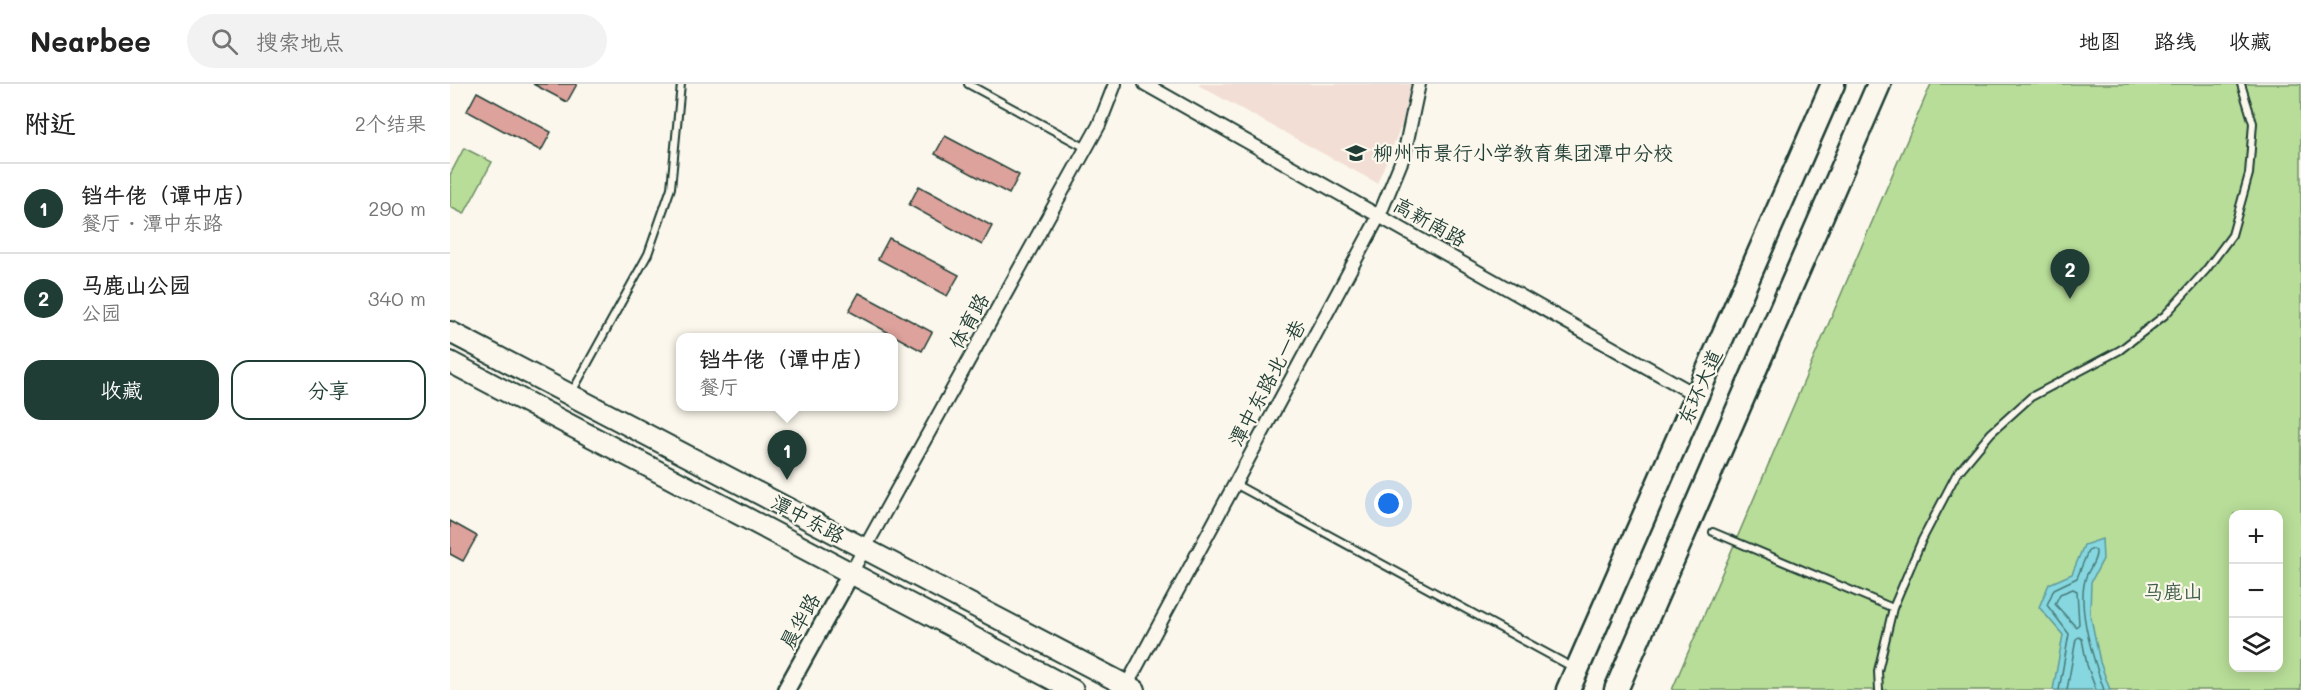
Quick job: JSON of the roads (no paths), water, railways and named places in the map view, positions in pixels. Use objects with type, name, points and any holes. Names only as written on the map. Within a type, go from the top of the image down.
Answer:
[{"type":"highway","name":"东环大道","points":[[1568,690],[1833,84]]},
{"type":"highway","points":[[1616,690],[1879,84]]},
{"type":"main road","name":"潭中东路","points":[[450,332],[1128,688]]},
{"type":"main road","name":"潭中东路","points":[[450,362],[1073,690]]},
{"type":"street","name":"体育路","points":[[851,573],[1099,125],[1114,84]]},
{"type":"street","name":"高新南路","points":[[1145,84],[1696,395]]},
{"type":"street","name":"潭中东路北一巷","points":[[1128,688],[1379,216],[1404,155],[1419,84]]},
{"type":"street","name":"晨华路","points":[[786,690],[851,573]]},
{"type":"lane","points":[[570,394],[648,254],[671,188],[681,84]]},
{"type":"lane","points":[[968,84],[1086,148]]},
{"type":"lane","points":[[1879,690],[1878,671],[1893,608],[1922,540],[1956,475],[1991,433],[2031,397],[2120,350],[2165,315],[2206,270],[2232,235],[2249,174],[2253,123],[2241,84]]},
{"type":"lane","points":[[1235,484],[1577,669]]},
{"type":"lane","points":[[1713,532],[1893,608]]},
{"type":"water","points":[[2102,539],[2103,559],[2091,582],[2090,613],[2100,662],[2110,690],[2053,690],[2063,635],[2039,607],[2049,584],[2072,574],[2084,545]]},
{"type":"place","name":"柳州市景行小学教育集团潭中分校","points":[[1356,153]]},
{"type":"place","name":"马鹿山公园","points":[[2070,299]]},
{"type":"place","name":"铛牛佬（谭中店）","points":[[787,480]]},
{"type":"park label","name":"马鹿山","points":[[2173,592]]}]
